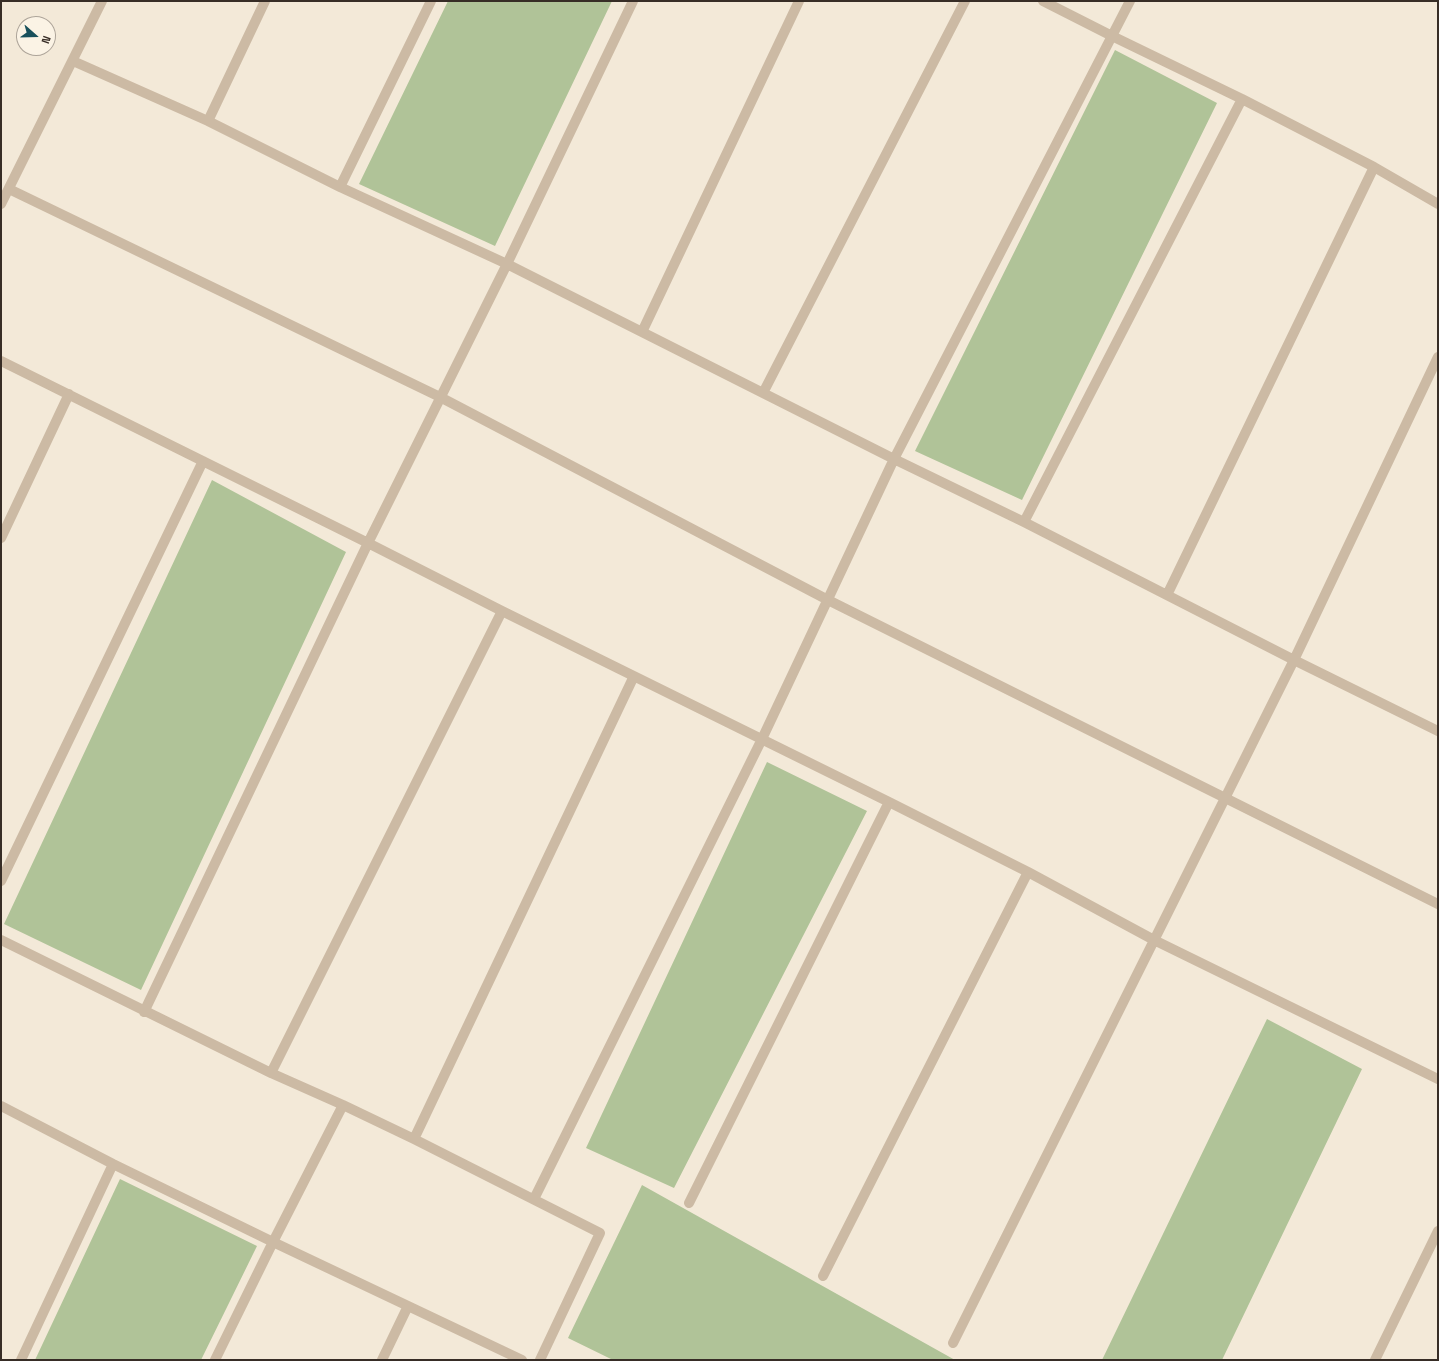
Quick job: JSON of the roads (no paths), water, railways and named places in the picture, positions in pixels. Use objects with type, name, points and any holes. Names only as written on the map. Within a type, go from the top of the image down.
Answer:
[{"type":"street","points":[[1,204],[102,1]]},
{"type":"street","points":[[208,120],[266,1]]},
{"type":"street","points":[[340,187],[431,1]]},
{"type":"street","points":[[144,1012],[368,543],[507,264],[633,1]]},
{"type":"street","points":[[642,332],[798,1]]},
{"type":"street","points":[[763,394],[965,1]]},
{"type":"street","points":[[1043,1],[1242,99],[1374,167],[1438,204]]},
{"type":"street","points":[[534,1199],[762,739],[894,459],[1130,1]]},
{"type":"street","points":[[73,61],[208,120],[340,187],[507,264],[763,394],[1024,522],[1294,660],[1438,730]]},
{"type":"street","points":[[1024,522],[1242,99]]},
{"type":"street","points":[[1167,595],[1374,167]]},
{"type":"street","points":[[9,189],[440,398],[828,600],[1438,904]]},
{"type":"street","points":[[953,1343],[1226,799],[1438,357]]},
{"type":"street","points":[[1,361],[889,802],[1028,872],[1154,940],[1438,1079]]},
{"type":"street","points":[[1,538],[70,394]]},
{"type":"street","points":[[1,881],[203,461]]},
{"type":"street","points":[[271,1073],[502,611]]},
{"type":"street","points":[[414,1138],[634,676]]},
{"type":"street","points":[[689,1204],[889,802]]},
{"type":"street","points":[[823,1276],[1028,872]]},
{"type":"street","points":[[1,940],[144,1012],[271,1073],[414,1138],[600,1233],[540,1360]]},
{"type":"street","points":[[215,1360],[343,1105]]},
{"type":"street","points":[[1,1106],[113,1164],[522,1360]]},
{"type":"street","points":[[21,1360],[113,1164]]},
{"type":"street","points":[[1375,1360],[1438,1231]]},
{"type":"street","points":[[382,1360],[408,1306]]}]
